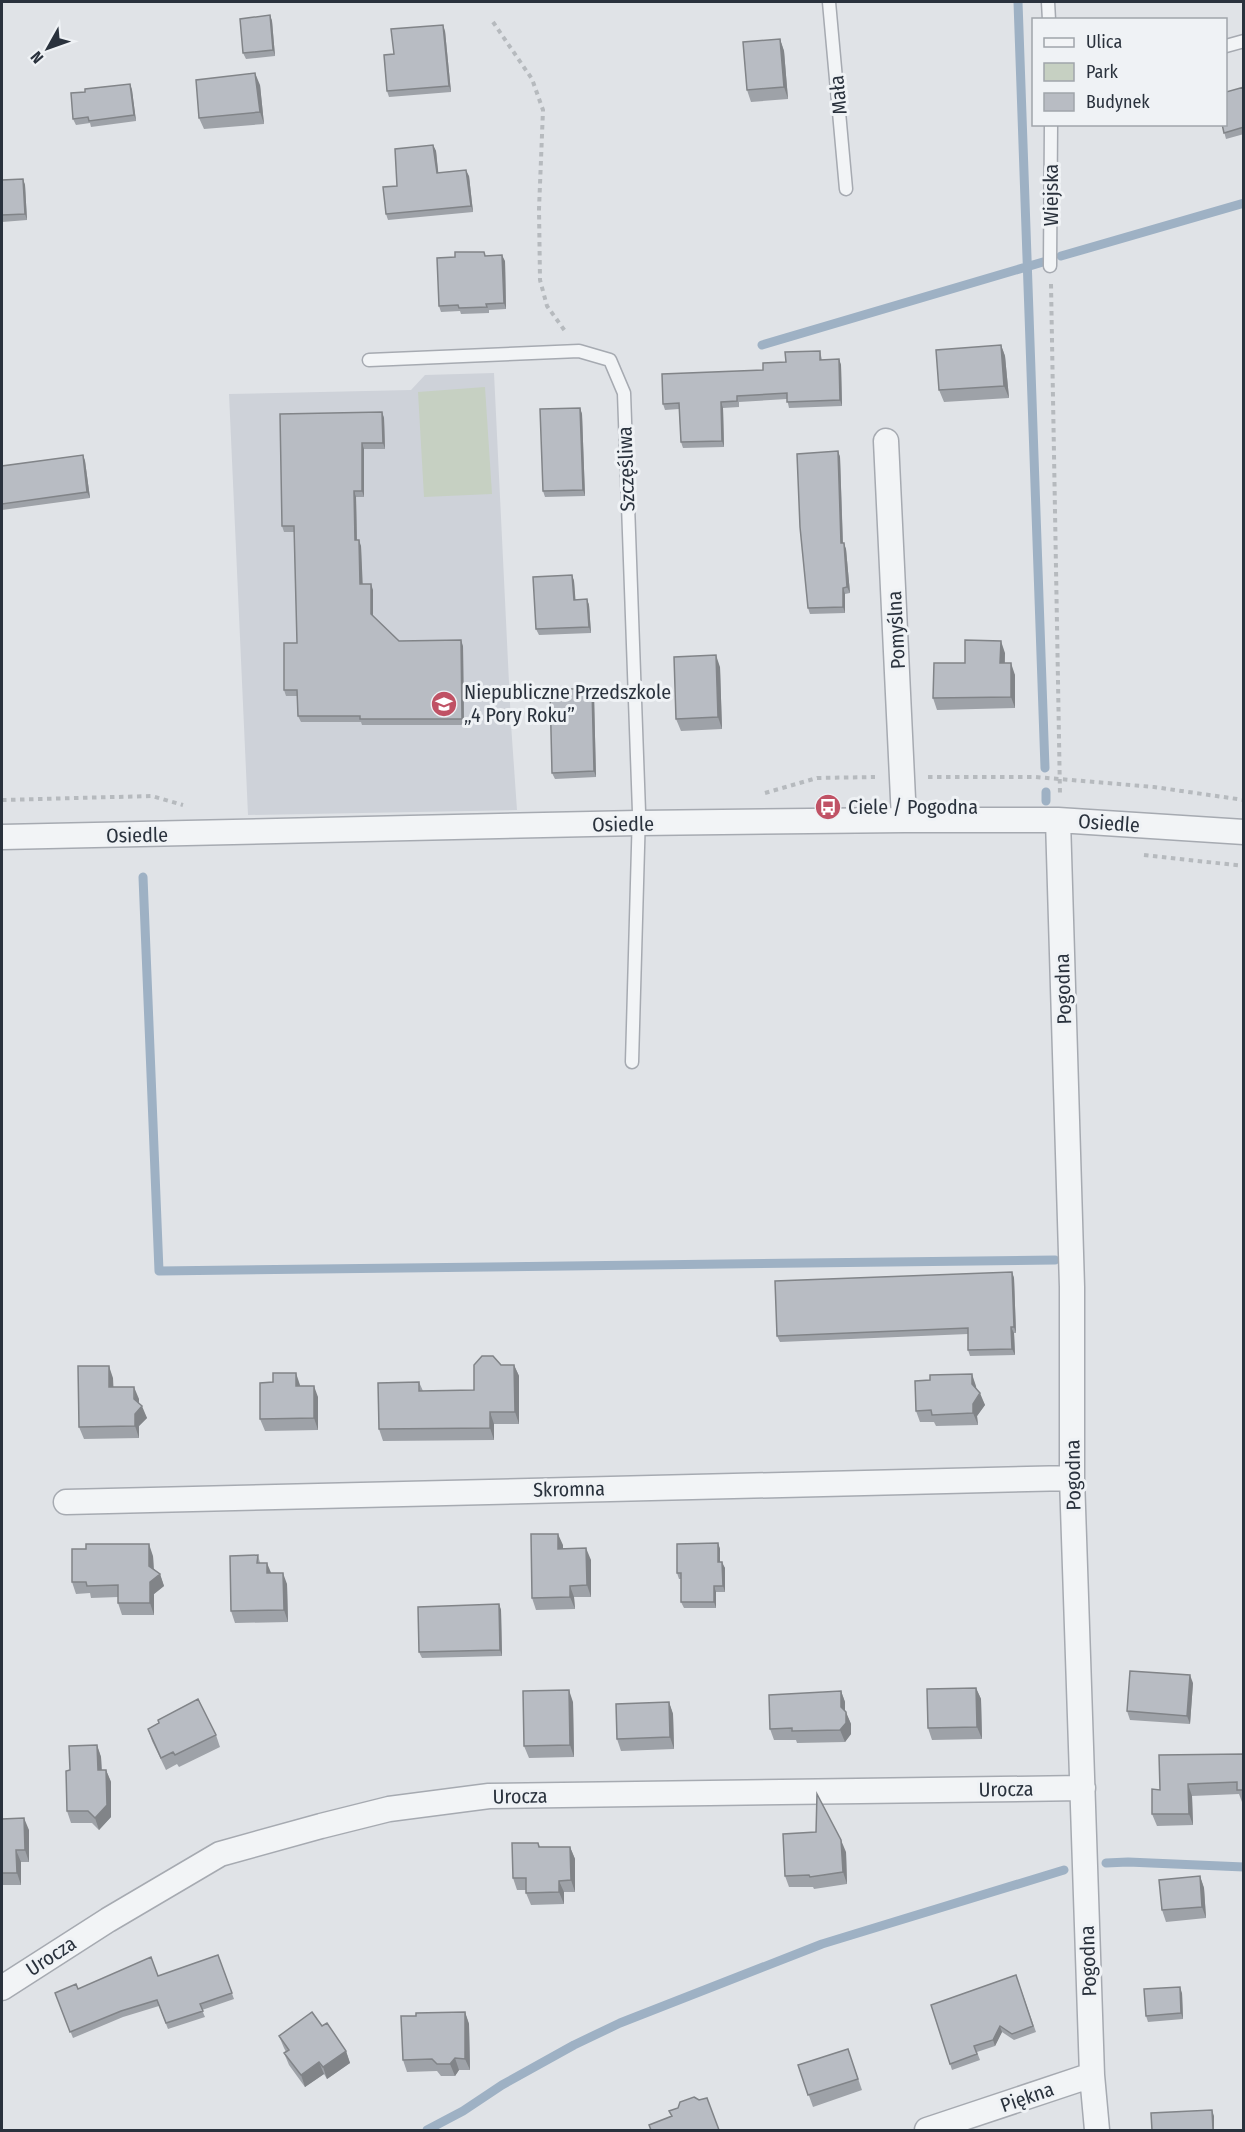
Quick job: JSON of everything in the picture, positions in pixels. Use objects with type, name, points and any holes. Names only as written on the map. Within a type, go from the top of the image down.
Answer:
[{"type":"street","name":"Pomyślna","points":[[886,441],[904,820]]},
{"type":"street","name":"Osiedle","points":[[2,837],[638,823],[904,820],[1058,820],[1244,832]]},
{"type":"street","name":"Pogodna","points":[[1058,820],[1072,1287],[1072,1478],[1092,2075],[1097,2130]]},
{"type":"street","name":"Skromna","points":[[66,1502],[1072,1478]]},
{"type":"street","name":"Urocza","points":[[2,1988],[108,1920],[220,1854],[389,1809],[489,1796],[1083,1788]]},
{"type":"street","name":"Piękna","points":[[927,2130],[1092,2075]]},
{"type":"lane","name":"Mała","points":[[829,2],[846,189]]},
{"type":"lane","points":[[1048,2],[1049,18]]},
{"type":"lane","points":[[1227,46],[1244,41]]},
{"type":"lane","name":"Wiejska","points":[[1050,266],[1051,126]]},
{"type":"lane","name":"Szczęśliwa","points":[[369,360],[579,351],[610,360],[624,393],[638,823]]},
{"type":"lane","points":[[632,1062],[638,823]]},
{"type":"path","points":[[493,22],[532,79],[543,110],[539,209],[540,280],[547,306],[579,351]]},
{"type":"path","points":[[1050,266],[1061,779],[1058,820]]},
{"type":"path","points":[[1137,854],[1244,866]]},
{"type":"shaded area","points":[[494,373],[517,810],[248,815],[229,394],[411,390],[425,375]]},
{"type":"green space","points":[[485,387],[492,494],[424,497],[418,392]]},
{"type":"building","points":[[270,15],[273,50],[243,53],[240,19]]},
{"type":"building","points":[[443,25],[449,86],[387,91],[384,55],[394,54],[391,29]]},
{"type":"building","points":[[780,39],[784,87],[747,90],[743,42]]},
{"type":"building","points":[[255,73],[260,112],[199,118],[196,80]]},
{"type":"building","points":[[130,84],[134,115],[89,121],[88,117],[73,119],[71,93],[85,92],[85,89]]},
{"type":"building","points":[[1244,87],[1244,127],[1224,133],[1222,126],[1227,126],[1227,92]]},
{"type":"building","points":[[433,145],[437,173],[466,170],[471,206],[386,214],[383,187],[397,186],[395,149]]},
{"type":"building","points":[[23,179],[25,214],[2,215],[2,180]]},
{"type":"building","points":[[455,252],[484,252],[485,256],[502,255],[504,303],[486,304],[487,307],[439,306],[437,258],[455,257]]},
{"type":"building","points":[[1001,345],[1004,386],[939,390],[936,350]]},
{"type":"building","points":[[820,351],[820,360],[839,359],[840,400],[787,402],[787,393],[737,396],[737,401],[721,402],[722,441],[681,442],[679,403],[663,404],[662,374],[763,370],[763,363],[786,362],[785,352]]},
{"type":"building","points":[[580,408],[583,490],[543,491],[540,409]]},
{"type":"building","points":[[382,412],[383,443],[362,443],[362,491],[354,491],[355,540],[359,540],[360,584],[371,584],[371,614],[399,641],[461,640],[462,719],[360,719],[360,716],[298,716],[297,690],[284,690],[284,643],[297,643],[294,526],[282,526],[280,414]]},
{"type":"building","points":[[838,451],[841,543],[844,543],[847,587],[843,588],[843,607],[808,608],[800,527],[797,454]]},
{"type":"building","points":[[83,455],[87,492],[2,504],[2,466]]},
{"type":"building","points":[[572,575],[574,600],[587,599],[589,627],[536,629],[533,577]]},
{"type":"building","points":[[965,640],[1001,641],[1000,663],[1011,663],[1011,697],[933,698],[934,663],[965,663]]},
{"type":"building","points":[[716,655],[718,717],[676,719],[674,657]]},
{"type":"building","points":[[592,688],[594,771],[552,773],[550,690]]},
{"type":"building","points":[[1012,1272],[1014,1327],[1011,1327],[1012,1349],[968,1350],[968,1328],[777,1336],[775,1281]]},
{"type":"building","points":[[482,1356],[493,1356],[501,1365],[514,1365],[515,1412],[490,1412],[490,1428],[379,1429],[378,1383],[419,1382],[419,1391],[474,1390],[474,1365]]},
{"type":"building","points":[[78,1366],[109,1366],[109,1387],[134,1387],[134,1399],[142,1406],[135,1414],[135,1426],[79,1427]]},
{"type":"building","points":[[273,1373],[296,1373],[296,1386],[314,1386],[314,1418],[260,1419],[260,1383],[273,1382]]},
{"type":"building","points":[[972,1374],[972,1384],[980,1393],[973,1404],[973,1413],[932,1415],[931,1410],[916,1411],[915,1381],[930,1380],[930,1375]]},
{"type":"building","points":[[531,1534],[558,1534],[558,1549],[586,1548],[587,1585],[570,1586],[570,1597],[532,1598]]},
{"type":"building","points":[[718,1543],[718,1562],[722,1562],[723,1586],[714,1586],[714,1602],[681,1602],[681,1573],[677,1573],[677,1544]]},
{"type":"building","points":[[86,1544],[149,1544],[149,1566],[160,1574],[150,1582],[150,1603],[118,1603],[118,1585],[87,1586],[86,1582],[72,1582],[72,1549],[86,1549]]},
{"type":"building","points":[[258,1555],[257,1563],[267,1563],[267,1573],[283,1573],[284,1610],[231,1611],[230,1556]]},
{"type":"building","points":[[499,1604],[500,1650],[419,1652],[418,1607]]},
{"type":"building","points":[[1130,1671],[1190,1675],[1187,1716],[1127,1711]]},
{"type":"building","points":[[976,1688],[977,1727],[928,1728],[927,1689]]},
{"type":"building","points":[[569,1690],[570,1745],[524,1746],[523,1691]]},
{"type":"building","points":[[841,1691],[841,1707],[846,1712],[846,1723],[840,1730],[770,1729],[769,1695]]},
{"type":"building","points":[[198,1699],[216,1735],[175,1755],[173,1752],[161,1758],[148,1729],[159,1723],[158,1720]]},
{"type":"building","points":[[669,1702],[670,1737],[617,1739],[616,1704]]},
{"type":"building","points":[[97,1745],[98,1770],[106,1770],[107,1805],[95,1818],[88,1811],[67,1811],[66,1771],[70,1770],[69,1746]]},
{"type":"building","points":[[1244,1754],[1244,1790],[1237,1790],[1237,1782],[1188,1784],[1189,1814],[1152,1814],[1152,1789],[1160,1790],[1159,1755]]},
{"type":"building","points":[[817,1794],[841,1840],[843,1872],[810,1877],[809,1875],[785,1876],[783,1834],[816,1832]]},
{"type":"building","points":[[24,1818],[25,1850],[16,1850],[17,1873],[2,1873],[2,1819]]},
{"type":"building","points":[[512,1843],[538,1843],[539,1847],[570,1847],[571,1880],[559,1881],[559,1892],[526,1893],[526,1878],[513,1878]]},
{"type":"building","points":[[1200,1876],[1202,1907],[1162,1910],[1159,1880]]},
{"type":"building","points":[[218,1955],[232,1993],[200,2004],[203,2011],[166,2023],[157,2000],[121,2011],[70,2032],[55,1993],[76,1984],[78,1989],[151,1957],[158,1976]]},
{"type":"building","points":[[1016,1975],[1033,2026],[1012,2034],[1000,2026],[993,2040],[974,2046],[977,2054],[950,2064],[931,2005]]},
{"type":"building","points":[[1180,1987],[1181,2013],[1146,2016],[1144,1989]]},
{"type":"building","points":[[312,2012],[322,2026],[327,2023],[346,2051],[323,2067],[319,2062],[301,2075],[284,2053],[289,2050],[279,2036]]},
{"type":"building","points":[[465,2012],[465,2059],[455,2058],[450,2064],[437,2064],[432,2059],[403,2060],[401,2016],[416,2016],[416,2013]]},
{"type":"building","points":[[848,2049],[858,2079],[808,2095],[798,2065]]},
{"type":"building","points":[[694,2097],[699,2100],[707,2098],[719,2130],[651,2130],[649,2125],[672,2116],[669,2111],[678,2108],[680,2102]]},
{"type":"building","points":[[1212,2110],[1213,2130],[1152,2130],[1151,2113]]},
{"type":"waterway","points":[[1018,2],[1045,768]]},
{"type":"waterway","points":[[1061,256],[1244,203]]},
{"type":"waterway","points":[[762,345],[1043,262]]},
{"type":"waterway","points":[[1046,792],[1046,801]]},
{"type":"waterway","points":[[143,877],[159,1271],[1055,1260]]},
{"type":"waterway","points":[[1106,1863],[1244,1867]]},
{"type":"waterway","points":[[427,2130],[574,2045],[620,2023],[822,1944],[1064,1870]]},
{"type":"place","name":"Niepubliczne Przedszkole „4 Pory Roku”","points":[[444,704]]},
{"type":"place","name":"Ciele / Pogodna","points":[[828,807]]}]
